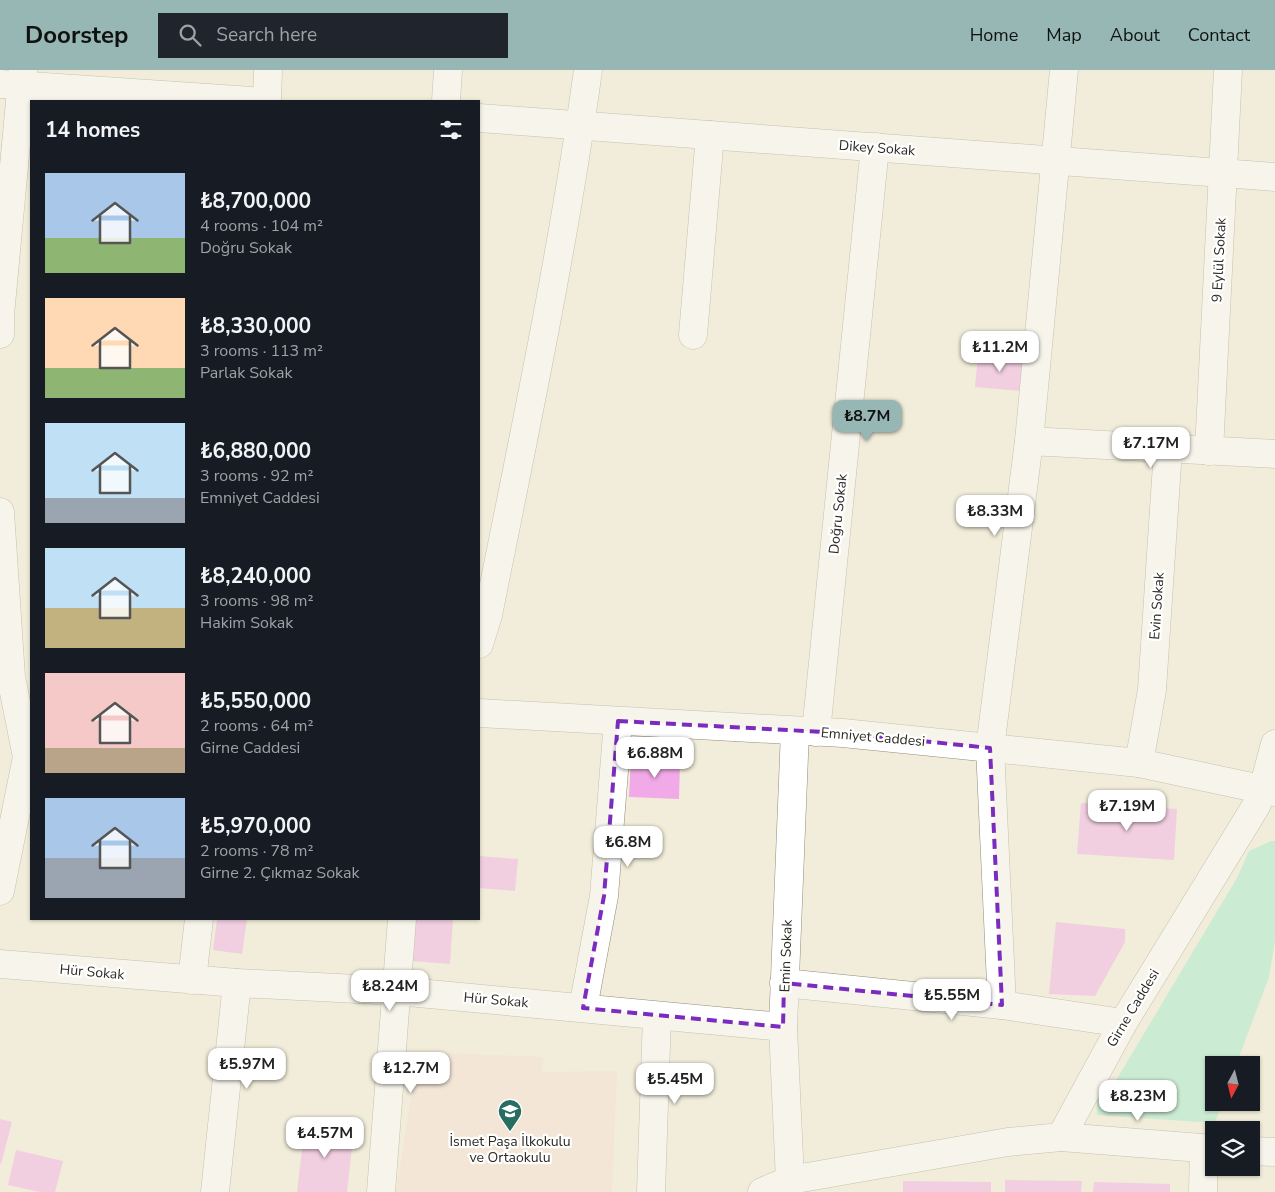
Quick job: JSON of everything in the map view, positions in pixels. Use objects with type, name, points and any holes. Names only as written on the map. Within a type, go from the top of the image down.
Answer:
[{"type":"street","points":[[267,100],[268,70]]},
{"type":"street","points":[[446,100],[448,70]]},
{"type":"street","points":[[480,641],[488,615],[537,368],[580,126],[588,70]]},
{"type":"street","points":[[1002,1005],[990,748],[1029,441],[1064,70]]},
{"type":"street","name":"9 Eylül Sokak","points":[[1209,451],[1228,70]]},
{"type":"street","points":[[0,334],[14,80],[233,100]]},
{"type":"street","name":"Dikey Sokak","points":[[480,118],[1275,177]]},
{"type":"street","points":[[693,335],[710,135]]},
{"type":"street","name":"Doğru Sokak","points":[[805,732],[875,147]]},
{"type":"street","points":[[1029,441],[1275,454]]},
{"type":"street","name":"Evin Sokak","points":[[1139,763],[1152,690],[1168,448]]},
{"type":"street","points":[[0,512],[14,677],[27,757],[0,892]]},
{"type":"street","name":"Emniyet Caddesi","points":[[480,713],[805,732],[990,748],[1139,763],[1269,790]]},
{"type":"street","points":[[583,1008],[604,896],[618,721]]},
{"type":"street","name":"Emin Sokak","points":[[789,1186],[783,1027],[784,983],[805,732]]},
{"type":"street","name":"Girne Caddesi","points":[[1060,1136],[1124,1023],[1256,806],[1269,790],[1275,744]]},
{"type":"street","points":[[192,980],[199,920]]},
{"type":"street","points":[[381,1192],[398,991],[402,920]]},
{"type":"street","name":"Hür Sokak","points":[[0,964],[192,980],[398,991],[783,1027]]},
{"type":"street","points":[[215,1192],[237,983]]},
{"type":"street","points":[[784,983],[1002,1005],[1124,1023]]},
{"type":"street","points":[[651,1192],[657,1016]]},
{"type":"street","points":[[762,1192],[1008,1142],[1060,1136],[1205,1149]]},
{"type":"street","points":[[1260,1151],[1275,1152]]},
{"type":"street","points":[[1203,1192],[1205,1176]]},
{"type":"highlighted area","points":[[618,721],[843,733],[990,748],[1002,1005],[784,983],[783,1027],[583,1008],[604,896]]},
{"type":"shaded area","name":"İsmet Paşa İlkokulu ve Ortaokulu","points":[[418,1052],[544,1057],[541,1072],[617,1071],[612,1192],[396,1192]]},
{"type":"green space","points":[[1275,841],[1275,941],[1269,977],[1239,1056],[1205,1056],[1205,1111],[1219,1111],[1216,1121],[1205,1122],[1097,1115],[1097,1100],[1115,1082],[1237,878],[1249,851]]},
{"type":"building","points":[[978,356],[1024,359],[1021,391],[975,387]]},
{"type":"building","points":[[631,759],[680,760],[679,799],[629,797]]},
{"type":"building","points":[[1081,803],[1177,809],[1174,860],[1077,854]]},
{"type":"building","points":[[480,856],[518,859],[515,891],[480,888]]},
{"type":"building","points":[[217,920],[247,920],[242,954],[213,950]]},
{"type":"building","points":[[415,920],[453,920],[450,964],[412,961]]},
{"type":"building","points":[[1056,922],[1125,929],[1125,942],[1095,996],[1049,994]]},
{"type":"building","points":[[0,1119],[12,1122],[1,1164],[0,1164]]},
{"type":"building","points":[[305,1124],[354,1129],[347,1192],[297,1192]]},
{"type":"building","points":[[16,1150],[63,1161],[55,1192],[40,1192],[8,1185]]},
{"type":"building","points":[[1005,1180],[1082,1181],[1081,1192],[1005,1192]]},
{"type":"building","points":[[903,1181],[991,1182],[991,1192],[903,1192]]},
{"type":"building","points":[[1094,1182],[1170,1184],[1170,1192],[1093,1192]]},
{"type":"place","name":"İsmet Paşa İlkokulu ve Ortaokulu","points":[[510,1132]]}]
